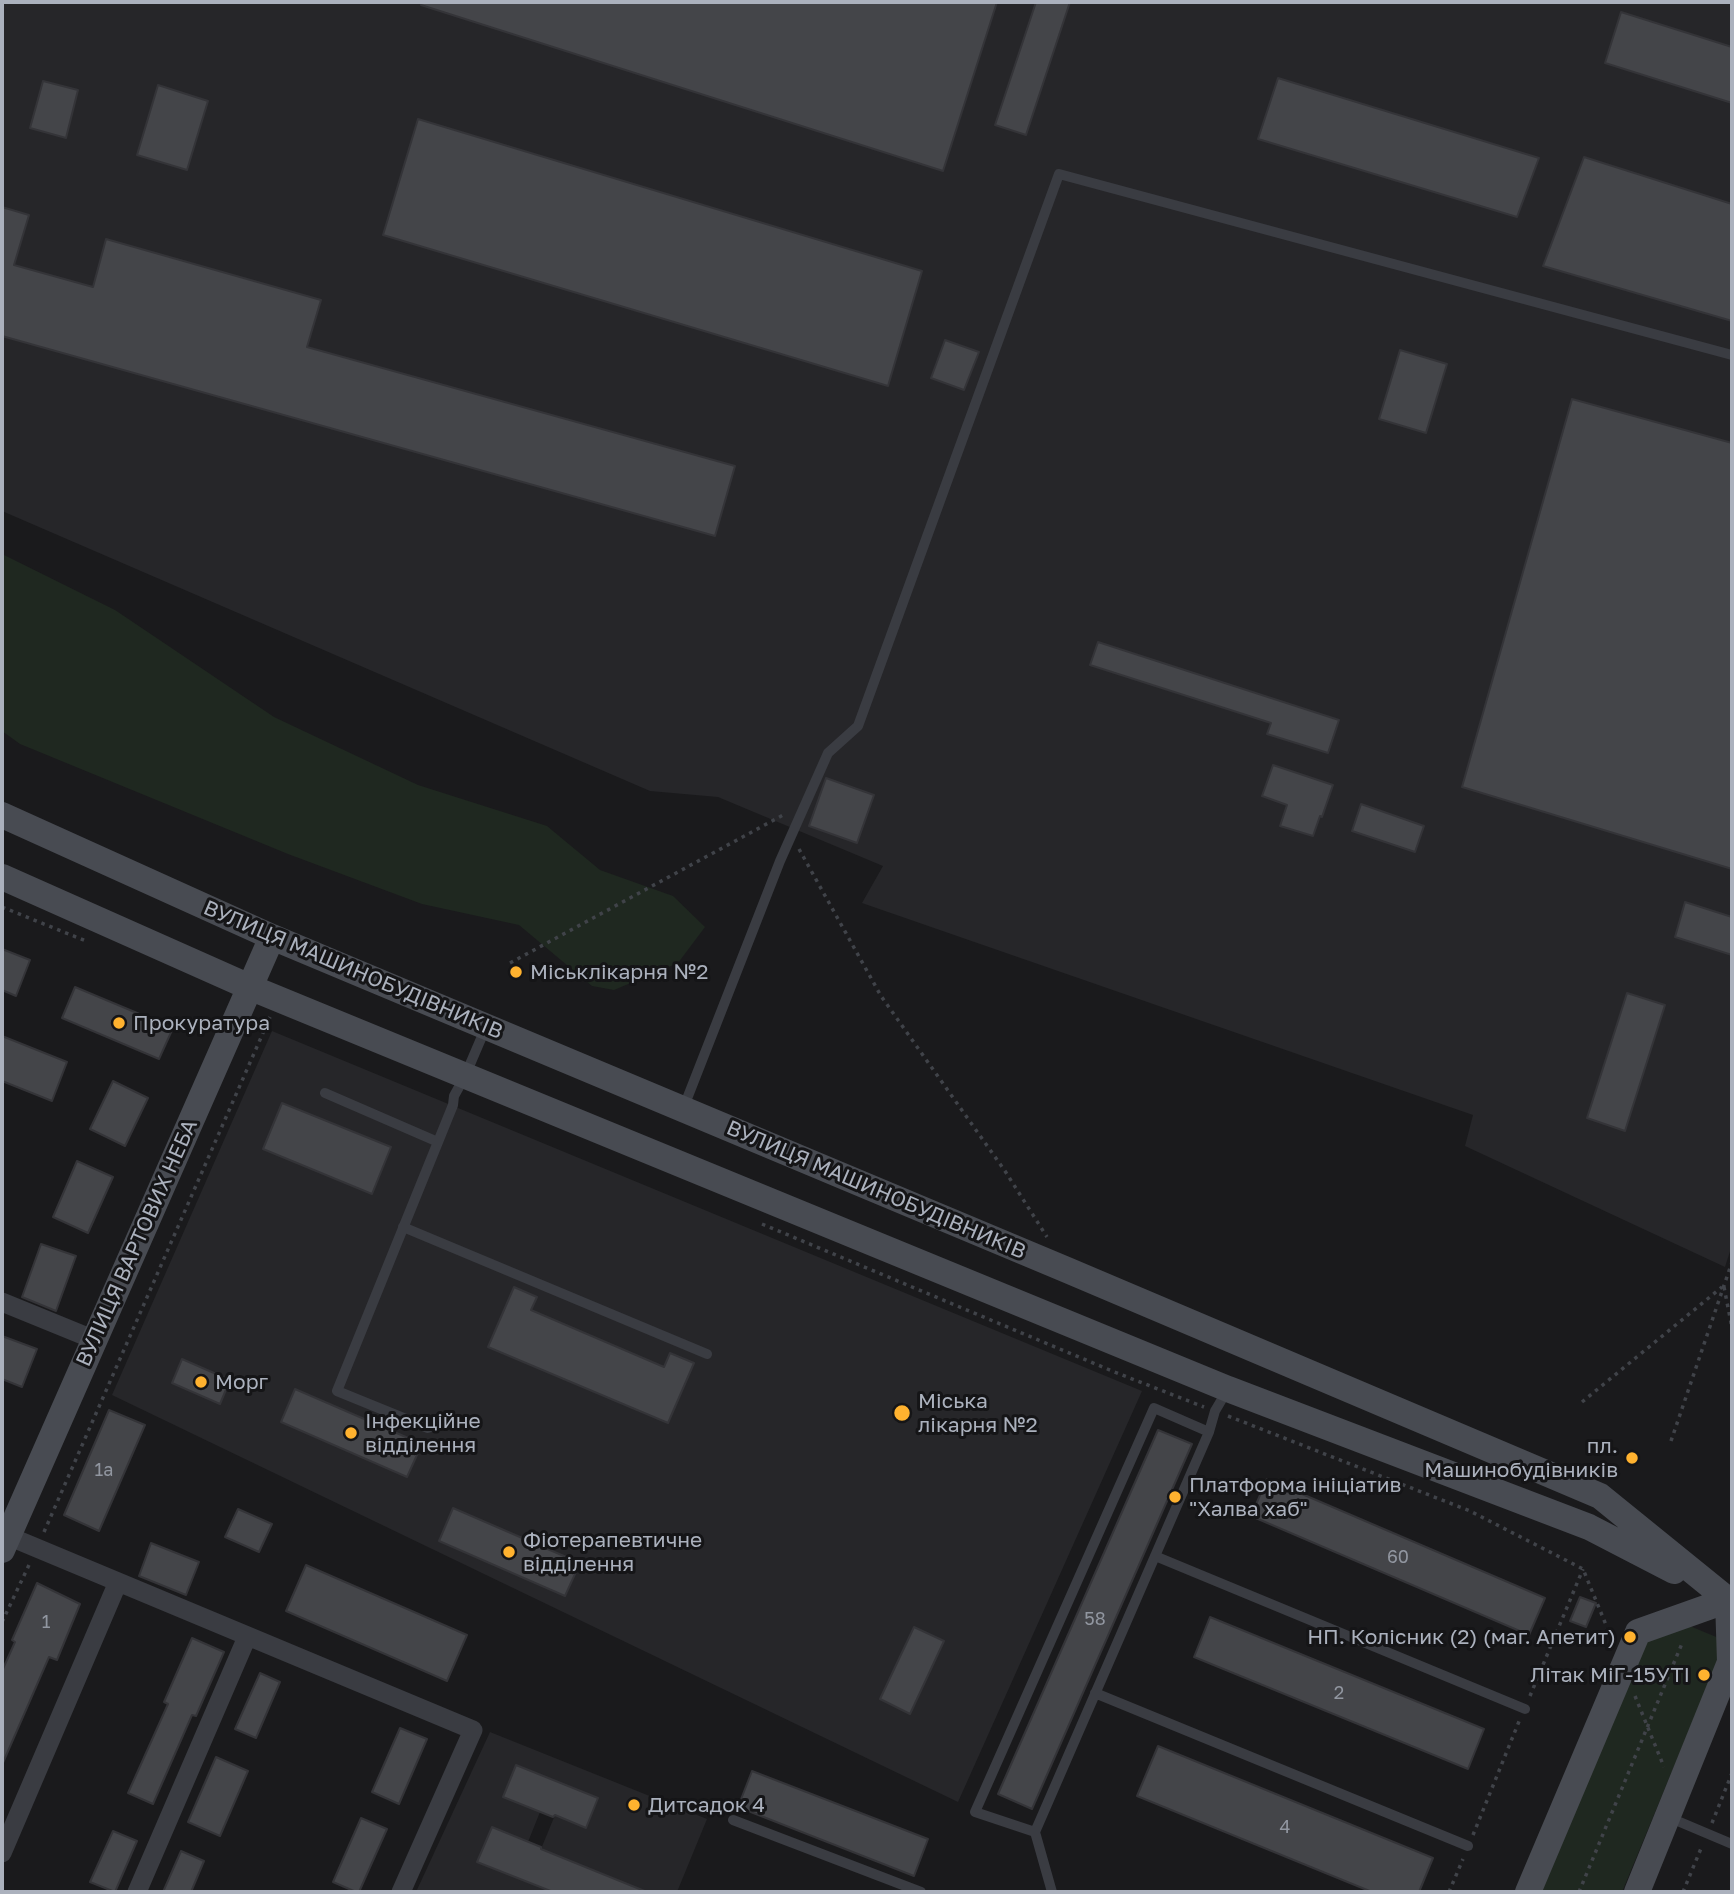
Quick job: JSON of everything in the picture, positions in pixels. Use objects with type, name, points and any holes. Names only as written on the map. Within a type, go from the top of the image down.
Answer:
[{"type":"street","name":"ВУЛИЦЯ МАШИНОБУДІВНИКІВ","points":[[2,816],[272,937],[1600,1496],[1730,1601]]},
{"type":"street","points":[[2,877],[250,988],[1228,1389],[1590,1527],[1730,1601]]},
{"type":"street","name":"ВУЛИЦЯ ВАРТОВИХ НЕБА","points":[[5,1543],[272,937]]},
{"type":"street","points":[[2,1302],[95,1340]]},
{"type":"street","points":[[5,1543],[36,1548],[473,1730],[401,1892]]},
{"type":"street","points":[[2,1853],[118,1581]]},
{"type":"street","points":[[1528,1892],[1638,1632],[1730,1601]]},
{"type":"street","points":[[1637,1892],[1677,1812],[1730,1662],[1730,1601]]},
{"type":"street","points":[[137,1892],[247,1637]]},
{"type":"lane","points":[[682,1110],[791,835],[828,753],[858,726],[1059,174],[1732,355]]},
{"type":"lane","points":[[428,1428],[337,1391],[453,1105],[454,1096],[486,1027]]},
{"type":"lane","points":[[325,1093],[438,1142]]},
{"type":"lane","points":[[403,1227],[707,1354]]},
{"type":"lane","points":[[1052,1892],[1035,1832],[1209,1432],[1215,1411],[1228,1389]]},
{"type":"lane","points":[[1035,1832],[975,1812],[1154,1408],[1209,1432]]},
{"type":"lane","points":[[1155,1556],[1525,1709]]},
{"type":"lane","points":[[1096,1693],[1468,1846]]},
{"type":"lane","points":[[1677,1812],[1732,1844]]},
{"type":"lane","points":[[733,1820],[921,1892]]},
{"type":"path","points":[[510,963],[806,802]]},
{"type":"path","points":[[791,835],[881,996],[1005,1171],[1048,1239]]},
{"type":"path","points":[[2,1622],[114,1375],[270,1015]]},
{"type":"path","points":[[1671,1441],[1732,1262]]},
{"type":"path","points":[[1723,1285],[1732,1328]]},
{"type":"path","points":[[1582,1402],[1723,1285]]},
{"type":"path","points":[[1099,1335],[1117,1373]]},
{"type":"path","points":[[1449,1892],[1583,1569],[1648,1727],[1677,1812],[1700,1853]]},
{"type":"path","points":[[1579,1892],[1684,1638]]},
{"type":"shaded area","points":[[2,2],[1732,2],[1732,1245],[1725,1267],[1465,1146],[1473,1115],[862,903],[883,866],[718,797],[650,791],[2,511]]},
{"type":"shaded area","points":[[2,554],[115,610],[274,717],[418,785],[547,826],[600,870],[673,896],[705,927],[678,963],[614,990],[592,986],[519,925],[422,904],[288,854],[20,744],[2,731]]},
{"type":"shaded area","name":"Міська лікарня №2","points":[[272,1031],[1142,1391],[958,1802],[112,1395]],"holes":[[[514,1287],[536,1297],[531,1310],[664,1367],[693,1363],[668,1422],[489,1347]],[[182,1360],[230,1380],[220,1404],[172,1383]],[[295,1390],[422,1445],[407,1477],[281,1422]],[[453,1508],[579,1563],[566,1595],[439,1541]]]},
{"type":"shaded area","points":[[1656,1612],[1726,1641],[1622,1892],[1538,1892]]},
{"type":"shaded area","name":"Дитсадок 4","points":[[490,1732],[707,1819],[677,1892],[633,1892],[635,1887],[541,1849],[555,1815],[586,1827],[598,1798],[516,1765],[503,1797],[540,1812],[528,1842],[492,1827],[478,1862],[553,1892],[416,1892]]},
{"type":"building","points":[[422,2],[997,2],[943,171],[421,5]]},
{"type":"building","points":[[1036,2],[1070,2],[1026,135],[995,125]]},
{"type":"building","points":[[1621,12],[1732,47],[1732,103],[1605,63]]},
{"type":"building","points":[[1278,78],[1539,158],[1517,217],[1258,139]]},
{"type":"building","points":[[43,81],[78,90],[66,138],[30,128]]},
{"type":"building","points":[[158,85],[208,101],[187,170],[137,155]]},
{"type":"building","points":[[418,119],[922,271],[888,386],[383,235]]},
{"type":"building","points":[[1584,157],[1732,204],[1732,321],[1543,266]]},
{"type":"building","points":[[2,207],[29,215],[14,265],[93,287],[106,239],[321,300],[307,347],[735,466],[715,536],[2,336]]},
{"type":"building","points":[[945,340],[979,352],[964,390],[931,378]]},
{"type":"building","points":[[1400,350],[1447,364],[1426,433],[1379,419]]},
{"type":"building","points":[[1572,399],[1732,443],[1732,869],[1462,787]]},
{"type":"building","points":[[1098,642],[1339,720],[1328,753],[1267,734],[1271,723],[1090,665]]},
{"type":"building","points":[[1273,765],[1333,785],[1313,836],[1280,826],[1287,805],[1262,796]]},
{"type":"building","points":[[826,778],[874,795],[857,843],[809,826]]},
{"type":"building","points":[[1361,804],[1424,826],[1415,852],[1352,831]]},
{"type":"building","points":[[1685,902],[1732,917],[1732,955],[1675,937]]},
{"type":"building","points":[[2,949],[30,960],[16,996],[2,990]]},
{"type":"building","points":[[75,987],[173,1028],[159,1059],[62,1018]]},
{"type":"building","points":[[1627,993],[1665,1005],[1625,1131],[1587,1118]]},
{"type":"building","points":[[2,1036],[67,1062],[52,1101],[2,1081]]},
{"type":"building","points":[[113,1081],[148,1098],[125,1146],[90,1129]]},
{"type":"building","points":[[282,1103],[391,1147],[372,1194],[263,1149]]},
{"type":"building","points":[[77,1161],[113,1177],[88,1233],[53,1217]]},
{"type":"building","points":[[41,1244],[76,1256],[56,1311],[22,1297]]},
{"type":"building","points":[[514,1287],[537,1297],[531,1310],[664,1367],[670,1353],[694,1363],[668,1423],[488,1347]]},
{"type":"building","points":[[2,1336],[37,1349],[22,1387],[2,1379]]},
{"type":"building","name":"Морг","points":[[182,1359],[230,1380],[220,1404],[172,1383]]},
{"type":"building","name":"Інфекційне відділення","points":[[295,1389],[422,1444],[407,1477],[281,1422]]},
{"type":"building","points":[[109,1410],[145,1425],[99,1531],[64,1515]]},
{"type":"building","points":[[1158,1430],[1192,1444],[1032,1809],[998,1794]]},
{"type":"building","points":[[1267,1479],[1545,1598],[1529,1635],[1251,1516]]},
{"type":"building","name":"Фіотерапевтичне відділення","points":[[453,1508],[580,1563],[565,1596],[439,1541]]},
{"type":"building","points":[[238,1509],[272,1524],[259,1552],[225,1537]]},
{"type":"building","points":[[151,1543],[199,1562],[186,1595],[139,1576]]},
{"type":"building","points":[[306,1565],[467,1635],[447,1681],[286,1611]]},
{"type":"building","points":[[37,1583],[80,1604],[57,1660],[49,1657],[2,1765],[2,1671],[15,1642],[12,1640]]},
{"type":"building","points":[[1580,1597],[1596,1603],[1586,1627],[1570,1621]]},
{"type":"building","points":[[1210,1617],[1484,1729],[1468,1769],[1194,1657]]},
{"type":"building","points":[[914,1627],[944,1641],[910,1714],[880,1699]]},
{"type":"building","points":[[192,1638],[224,1652],[196,1716],[192,1715],[153,1804],[128,1793],[168,1704],[164,1702]]},
{"type":"building","points":[[260,1673],[280,1682],[256,1738],[235,1729]]},
{"type":"building","points":[[400,1728],[427,1739],[399,1804],[372,1792]]},
{"type":"building","points":[[1158,1746],[1433,1858],[1419,1892],[1372,1892],[1137,1796]]},
{"type":"building","points":[[216,1757],[248,1771],[220,1836],[188,1822]]},
{"type":"building","points":[[516,1765],[598,1798],[586,1828],[503,1797]]},
{"type":"building","points":[[752,1771],[928,1839],[914,1876],[738,1807]]},
{"type":"building","points":[[361,1818],[387,1829],[359,1892],[356,1892],[333,1882]]},
{"type":"building","points":[[492,1827],[647,1892],[553,1892],[477,1862]]},
{"type":"building","points":[[113,1831],[137,1841],[115,1892],[90,1882]]},
{"type":"building","points":[[181,1851],[204,1861],[191,1892],[163,1892]]},
{"type":"place","name":"Міськлікарня №2","points":[[516,972]]},
{"type":"place","name":"Прокуратура","points":[[119,1023]]},
{"type":"place","name":"Морг","points":[[201,1382]]},
{"type":"place","name":"Міська лікарня №2","points":[[902,1413]]},
{"type":"place","name":"Інфекційне відділення","points":[[351,1433]]},
{"type":"place","name":"пл. Машинобудівників","points":[[1632,1458]]},
{"type":"place","name":"Платформа ініціатив \"Халва хаб\"","points":[[1175,1497]]},
{"type":"place","name":"Фіотерапевтичне відділення","points":[[509,1552]]},
{"type":"place","name":"НП. Колісник (2) (маг. Апетит)","points":[[1630,1637]]},
{"type":"place","name":"Літак МіГ-15УТІ","points":[[1704,1675]]},
{"type":"place","name":"Дитсадок 4","points":[[634,1805]]}]
